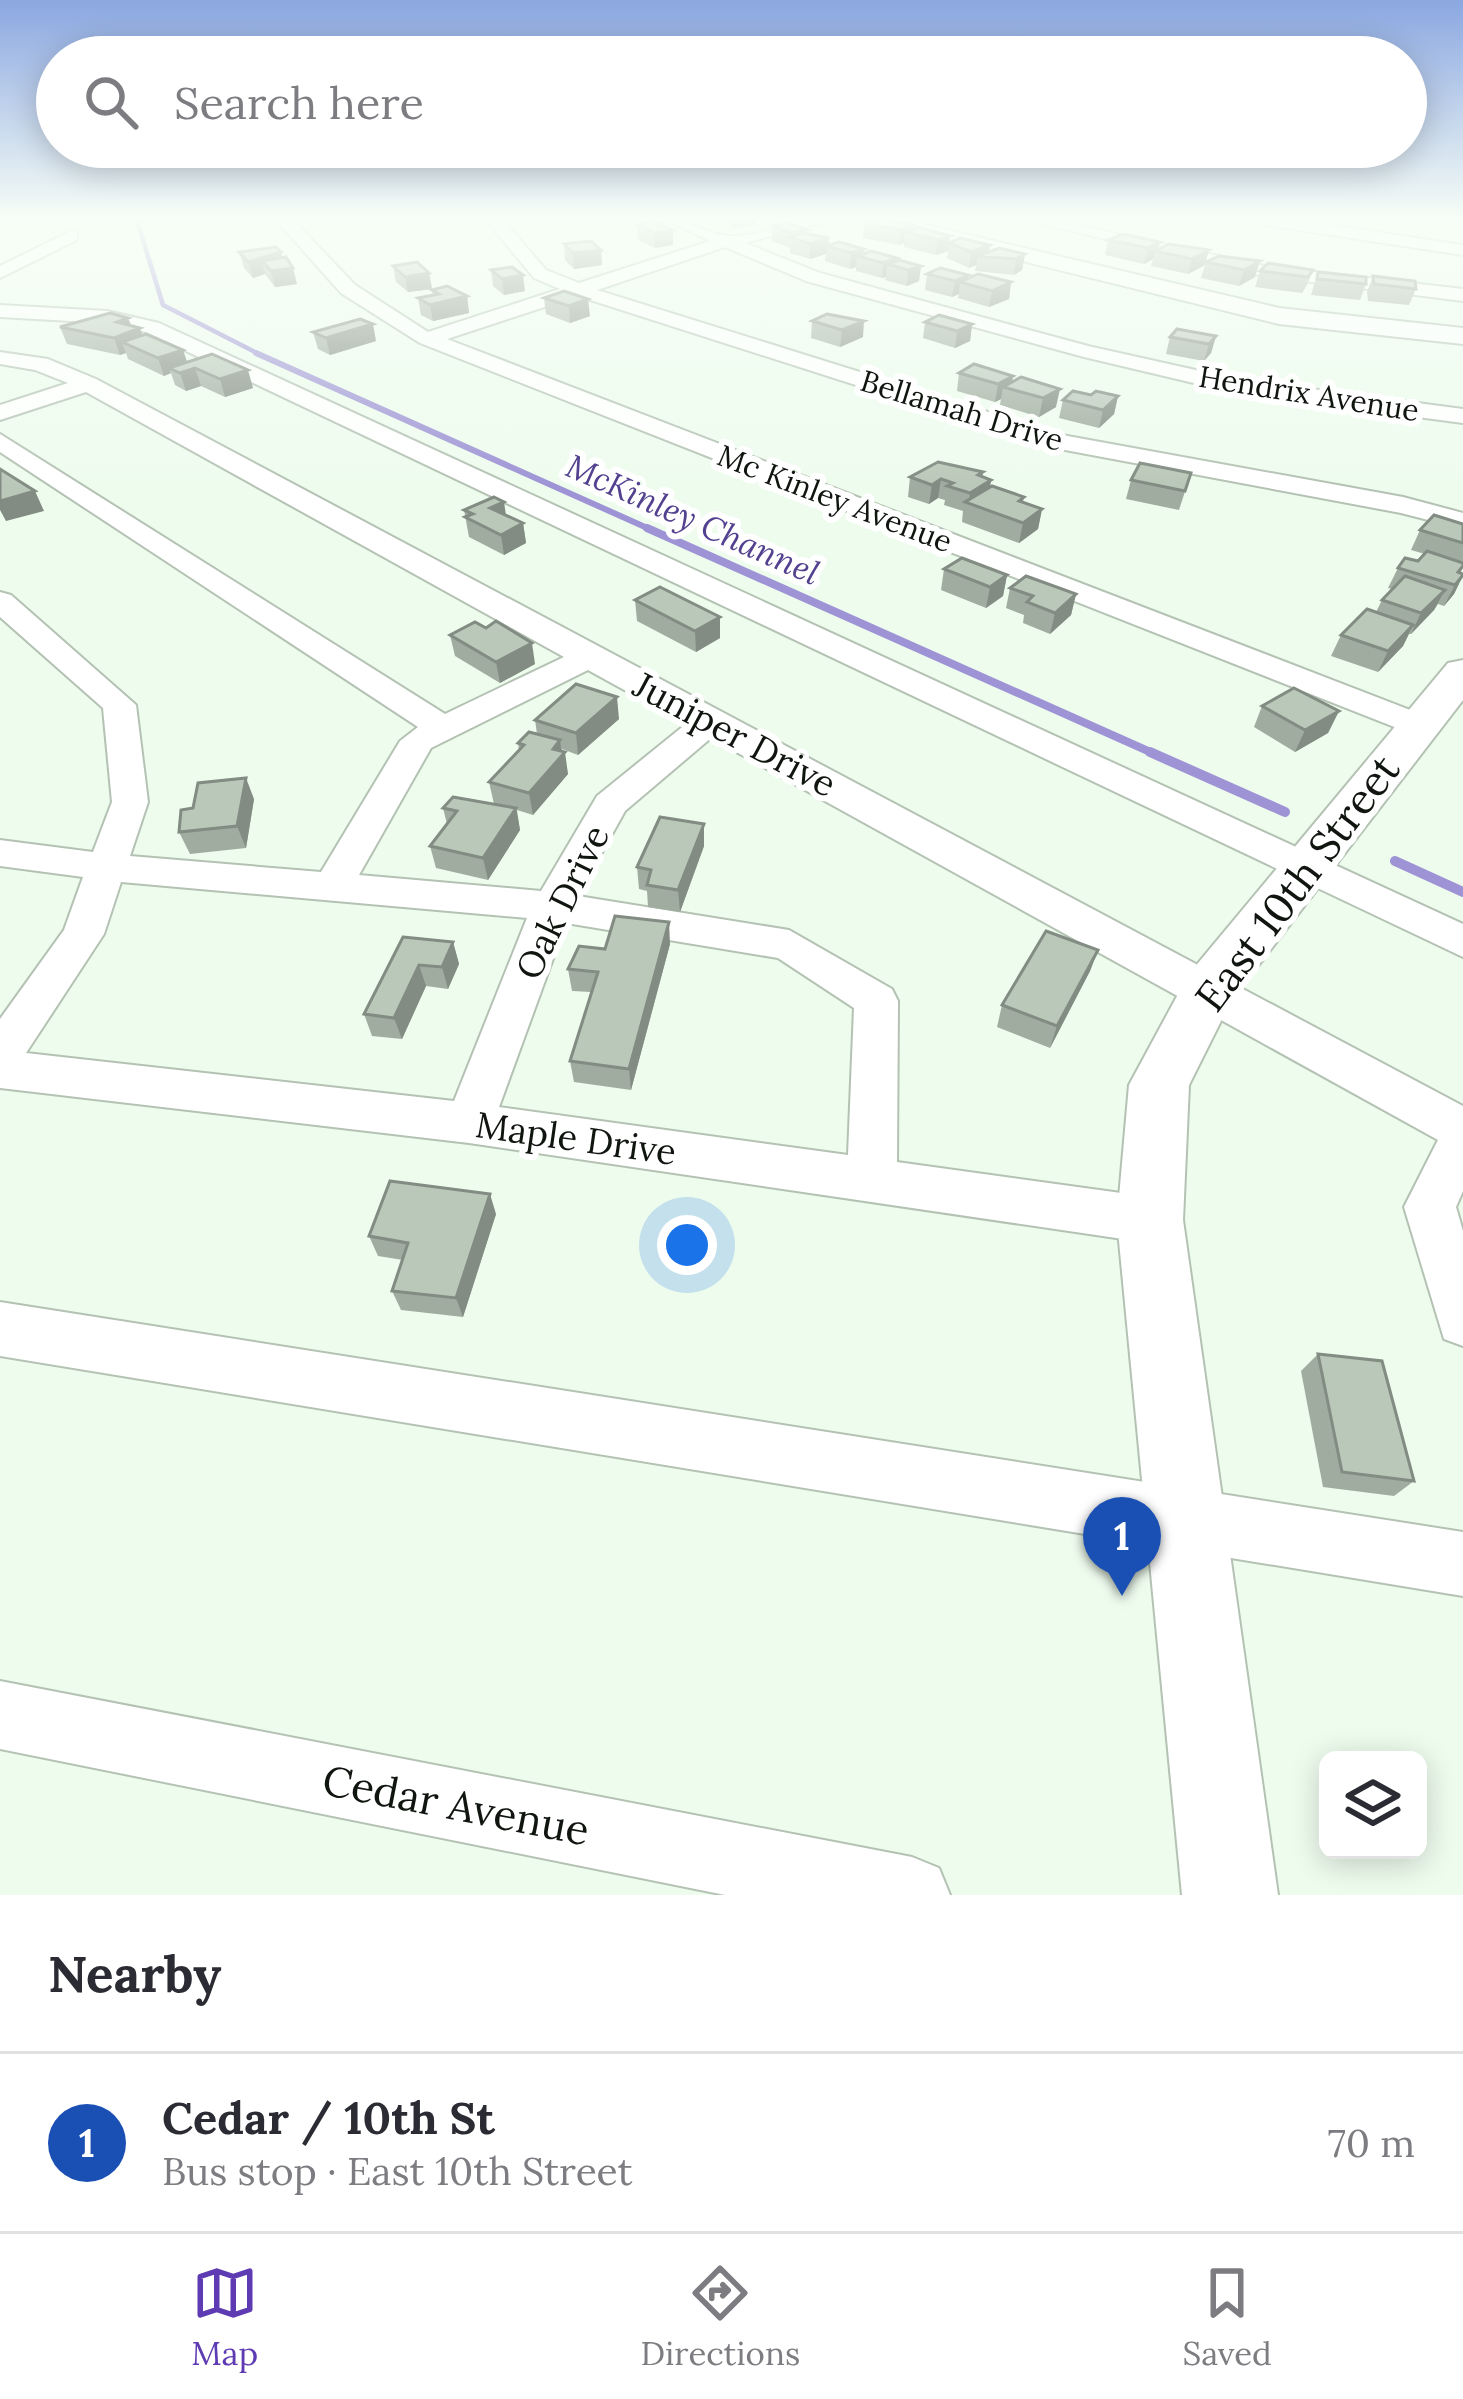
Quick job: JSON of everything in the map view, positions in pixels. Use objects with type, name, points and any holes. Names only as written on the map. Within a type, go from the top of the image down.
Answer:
[{"type":"main road","points":[[1248,308],[1279,316],[1463,336]]},
{"type":"main road","points":[[1316,308],[1463,324]]},
{"type":"main road","name":"East 10th Street","points":[[1230,1895],[1150,1220],[1159,1085],[1209,989],[1463,672]]},
{"type":"street","name":"Mc Kinley Avenue","points":[[370,308],[427,339],[1419,725]]},
{"type":"street","points":[[427,339],[518,308]]},
{"type":"street","name":"Bellamah Drive","points":[[637,308],[1058,442],[1403,505],[1463,521]]},
{"type":"street","name":"Hendrix Avenue","points":[[930,308],[1236,386],[1463,416]]},
{"type":"street","points":[[0,311],[107,317],[152,327],[1463,942]]},
{"type":"street","name":"Juniper Drive","points":[[0,358],[40,364],[88,384],[1209,989],[1463,1134]]},
{"type":"street","points":[[0,413],[88,384]]},
{"type":"street","points":[[0,441],[443,728]]},
{"type":"street","points":[[0,601],[119,705],[130,802],[83,934],[0,1055]]},
{"type":"street","points":[[332,887],[417,741],[591,656]]},
{"type":"street","name":"Oak Drive","points":[[469,1123],[552,906],[610,804],[711,722]]},
{"type":"street","points":[[0,854],[552,906],[789,945],[876,1001],[872,1180]]},
{"type":"street","name":"Maple Drive","points":[[0,1069],[469,1123],[1150,1220]]},
{"type":"street","points":[[1463,1134],[1430,1207],[1463,1320]]},
{"type":"street","points":[[0,1329],[1463,1564]]},
{"type":"street","name":"Cedar Avenue","points":[[0,1714],[912,1895]]},
{"type":"building","points":[[110,313],[128,318],[117,322],[140,328],[114,338],[60,327]]},
{"type":"building","points":[[827,314],[864,321],[842,330],[812,321]]},
{"type":"building","points":[[939,315],[972,324],[957,331],[925,322]]},
{"type":"building","points":[[360,319],[373,324],[326,338],[313,332]]},
{"type":"building","points":[[1177,329],[1216,336],[1209,344],[1170,337]]},
{"type":"building","points":[[146,334],[183,350],[158,358],[122,342]]},
{"type":"building","points":[[212,354],[248,370],[220,379],[195,368],[180,373],[169,368]]},
{"type":"building","points":[[974,364],[1013,376],[998,384],[959,373]]},
{"type":"building","points":[[1021,377],[1060,389],[1043,398],[1003,387]]},
{"type":"building","points":[[1073,391],[1118,396],[1103,410],[1063,400]]},
{"type":"building","points":[[938,462],[983,472],[978,475],[991,480],[970,493],[947,486],[953,483],[941,479],[932,485],[910,477]]},
{"type":"building","points":[[1140,463],[1191,473],[1185,491],[1131,480]]},
{"type":"building","points":[[0,469],[35,491],[0,501]]},
{"type":"building","points":[[992,486],[1042,509],[1023,523],[965,502]]},
{"type":"building","points":[[494,497],[504,502],[490,508],[523,523],[501,535],[465,517],[473,514],[464,510]]},
{"type":"building","points":[[1434,515],[1463,524],[1463,543],[1420,530]]},
{"type":"building","points":[[1427,551],[1463,563],[1458,572],[1463,575],[1455,585],[1398,568],[1405,558],[1418,561]]},
{"type":"building","points":[[962,558],[1007,575],[990,587],[944,569]]},
{"type":"building","points":[[1026,576],[1076,594],[1055,613],[1027,602],[1033,596],[1010,588]]},
{"type":"building","points":[[1405,576],[1445,590],[1421,613],[1382,600]]},
{"type":"building","points":[[660,587],[720,617],[695,631],[635,600]]},
{"type":"building","points":[[1367,609],[1413,625],[1388,651],[1341,635]]},
{"type":"building","points":[[496,621],[532,643],[496,662],[450,635],[475,622],[486,628]]},
{"type":"building","points":[[576,684],[617,697],[576,733],[535,720]]},
{"type":"building","points":[[1294,688],[1339,711],[1305,730],[1262,706]]},
{"type":"building","points":[[529,732],[560,740],[553,749],[565,752],[529,793],[489,782],[524,745],[518,743]]},
{"type":"building","points":[[246,778],[237,826],[179,832],[181,810],[193,808],[198,783]]},
{"type":"building","points":[[453,797],[516,808],[483,858],[430,846],[457,811],[443,808]]},
{"type":"building","points":[[660,817],[704,824],[678,890],[647,885],[651,870],[637,867]]},
{"type":"building","points":[[615,916],[669,922],[629,1069],[570,1061],[598,972],[568,969],[579,946],[605,949]]},
{"type":"building","points":[[1046,931],[1098,950],[1057,1026],[1002,1005]]},
{"type":"building","points":[[403,937],[453,942],[442,967],[419,965],[394,1018],[364,1014]]},
{"type":"building","points":[[390,1181],[490,1194],[456,1298],[392,1291],[408,1243],[369,1236]]},
{"type":"building","points":[[1318,1354],[1382,1361],[1414,1481],[1342,1472]]},
{"type":"waterway","name":"McKinley Channel","points":[[170,308],[263,356]]},
{"type":"waterway","name":"McKinley Channel","points":[[256,353],[654,531]]},
{"type":"waterway","name":"McKinley Channel","points":[[647,528],[1157,755]]},
{"type":"waterway","name":"McKinley Channel","points":[[1150,752],[1285,812]]},
{"type":"waterway","name":"McKinley Channel","points":[[1395,861],[1463,892]]},
{"type":"place","name":"Cedar / 10th St","points":[[1122,1596]]}]
